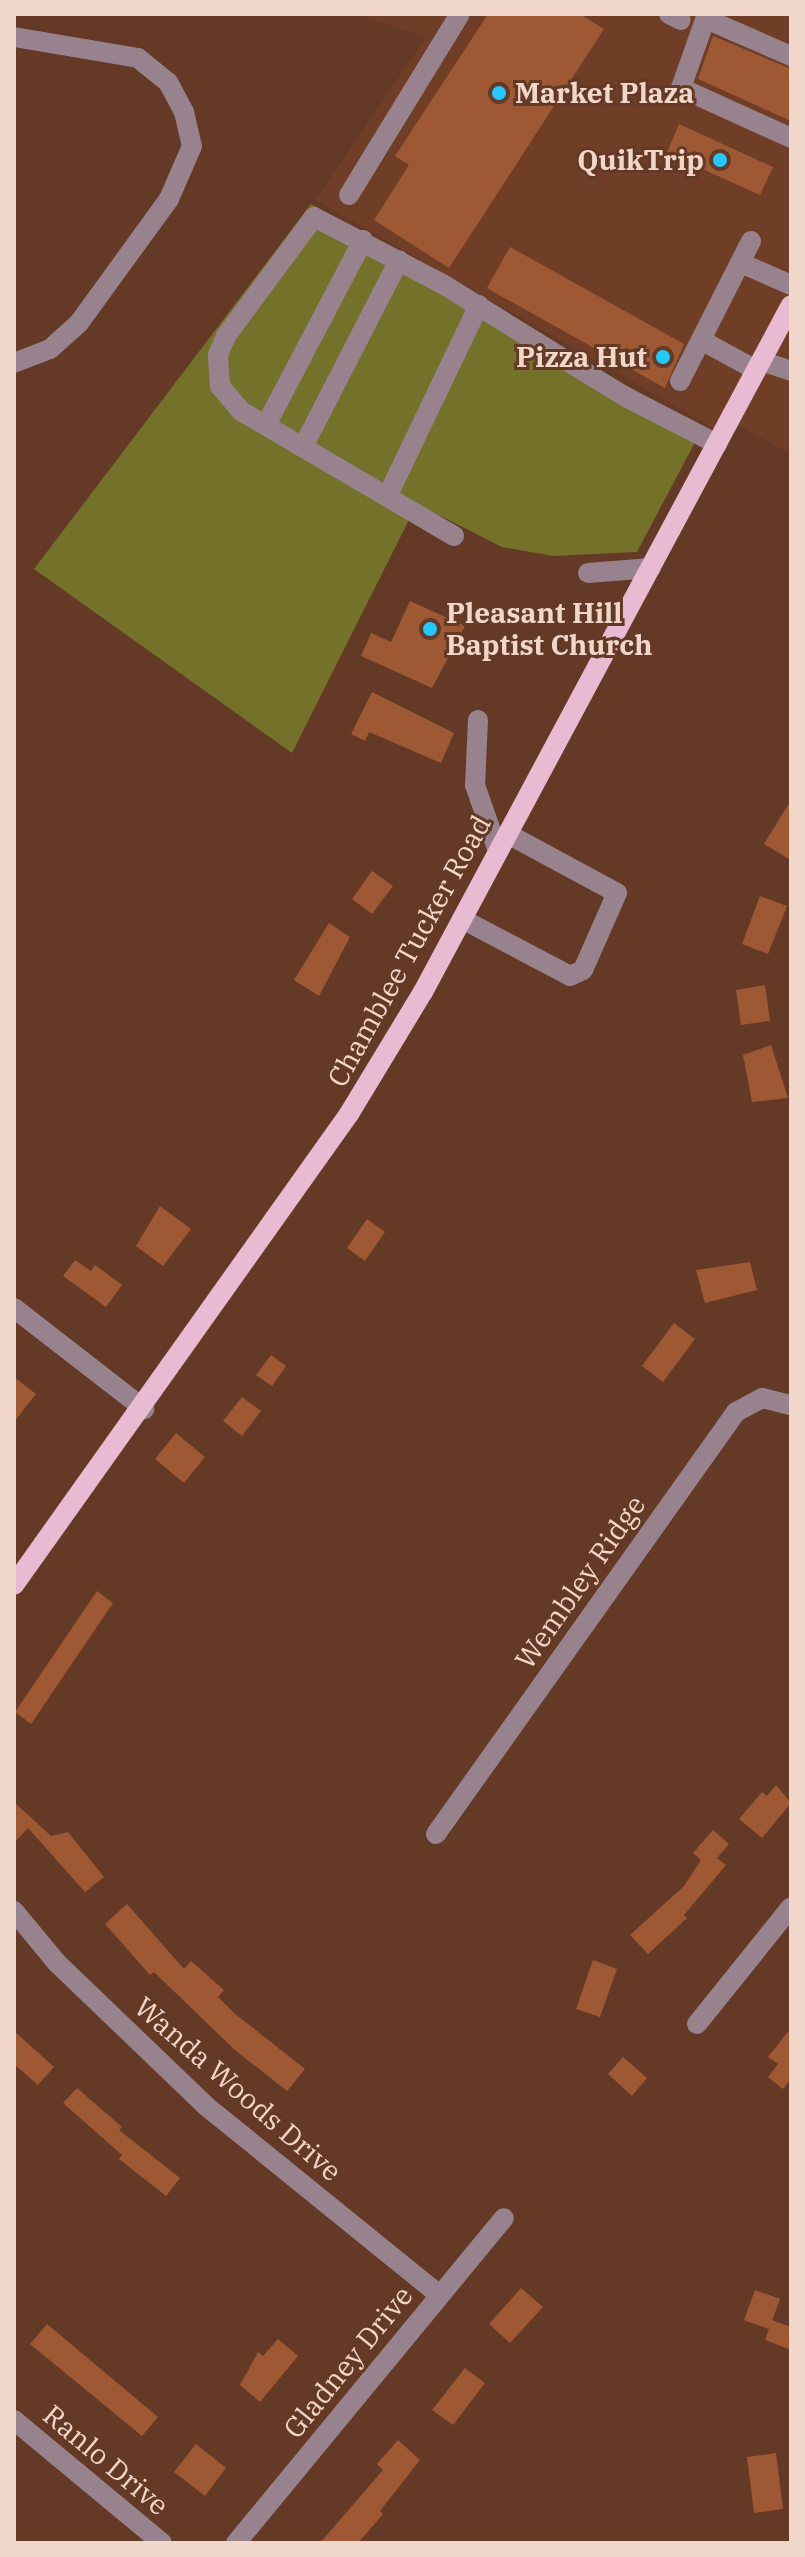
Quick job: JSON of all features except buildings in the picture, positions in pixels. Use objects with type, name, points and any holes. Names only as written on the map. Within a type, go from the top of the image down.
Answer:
[{"type":"main road","name":"Chamblee Tucker Road","points":[[14,1585],[144,1409],[349,1114],[462,919],[791,305]]},
{"type":"street","points":[[349,195],[460,14]]},
{"type":"street","points":[[791,56],[706,16],[681,88],[791,138]]},
{"type":"street","points":[[14,37],[138,58],[168,82],[184,112],[192,146],[169,199],[79,323],[50,349],[14,363]]},
{"type":"street","points":[[454,536],[235,406],[220,386],[218,355],[226,336],[314,217],[363,240],[479,305],[624,396],[717,444]]},
{"type":"street","points":[[266,425],[363,240]]},
{"type":"street","points":[[680,381],[751,241]]},
{"type":"street","points":[[303,447],[399,260]]},
{"type":"street","points":[[741,263],[791,285]]},
{"type":"street","points":[[387,497],[479,305]]},
{"type":"street","points":[[701,340],[759,366],[791,371]]},
{"type":"street","points":[[588,573],[651,568]]},
{"type":"street","points":[[462,919],[570,976],[583,970],[617,893],[503,842],[475,785],[478,720]]},
{"type":"street","points":[[14,1308],[144,1409]]},
{"type":"street","name":"Wembley Ridge","points":[[436,1834],[736,1412],[762,1398],[791,1405]]},
{"type":"street","points":[[697,2024],[791,1907]]},
{"type":"street","name":"Wanda Woods Drive","points":[[14,1911],[57,1963],[206,2106],[439,2295]]},
{"type":"street","name":"Gladney Drive","points":[[236,2543],[504,2218]]},
{"type":"street","name":"Ranlo Drive","points":[[14,2420],[162,2543]]},
{"type":"shaded area","points":[[357,14],[791,14],[791,454],[737,425],[727,436],[316,200],[426,37]]},
{"type":"shaded area","points":[[311,204],[702,429],[637,552],[553,556],[502,547],[417,504],[292,753],[34,569]]},
{"type":"place","name":"Market Plaza","points":[[499,93]]},
{"type":"place","name":"QuikTrip","points":[[720,160]]},
{"type":"place","name":"Pizza Hut","points":[[663,357]]},
{"type":"place","name":"Pleasant Hill Baptist Church","points":[[430,629]]}]
